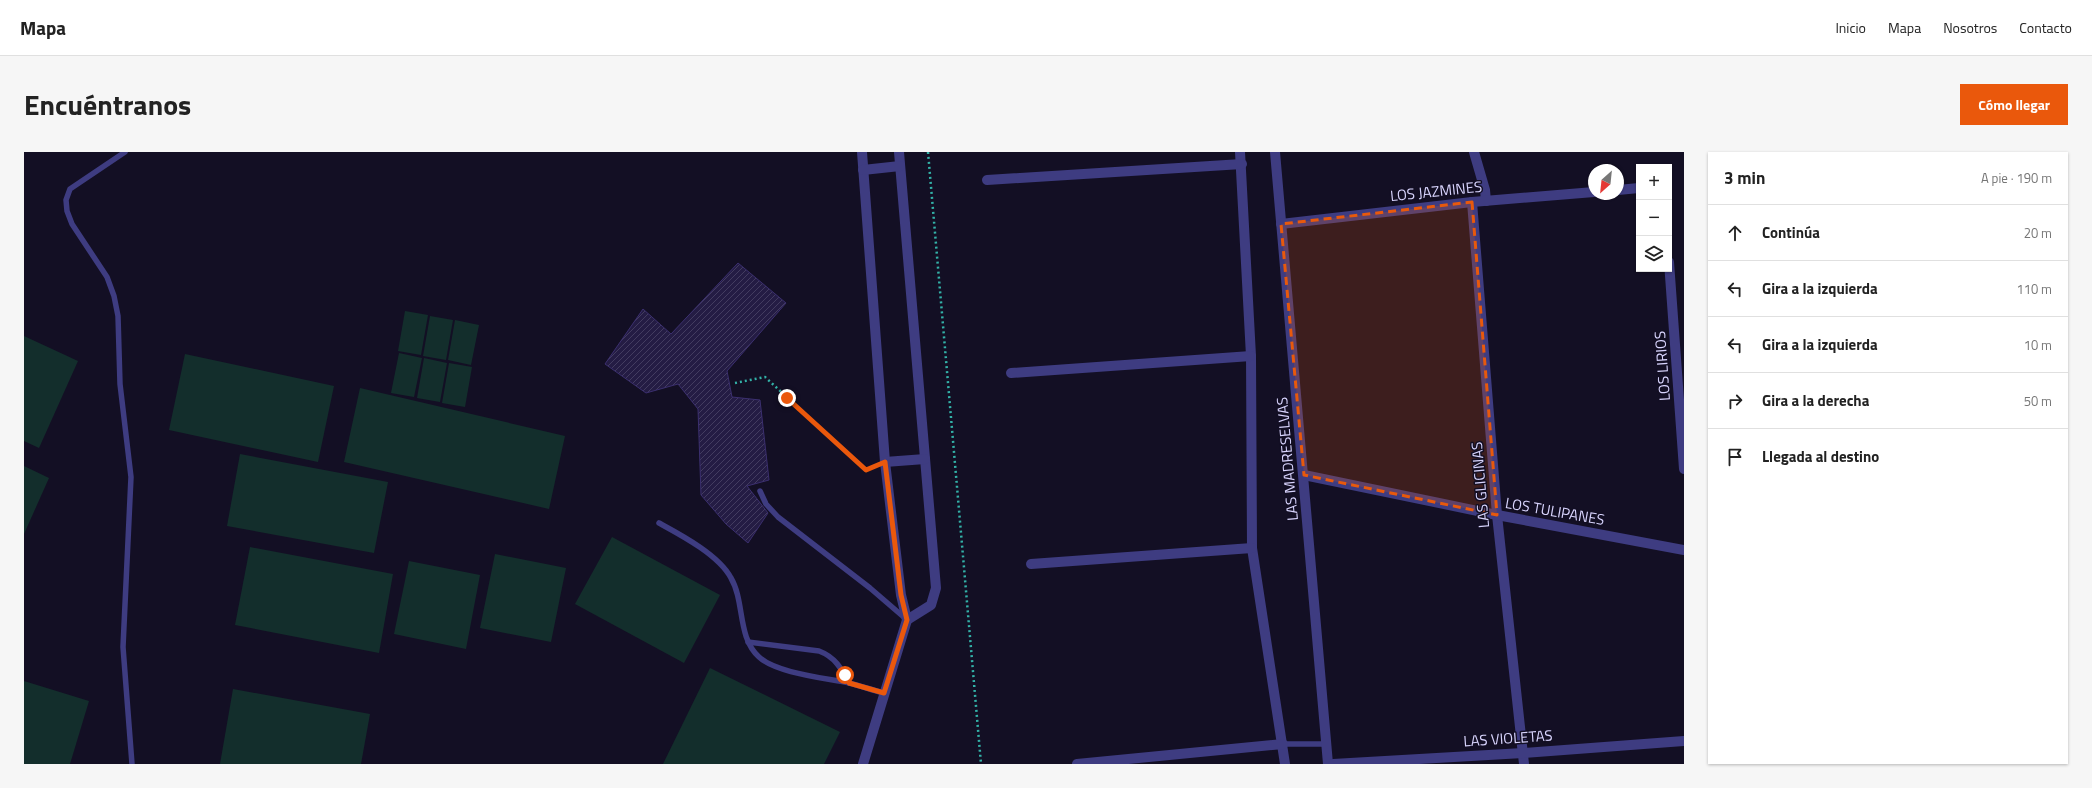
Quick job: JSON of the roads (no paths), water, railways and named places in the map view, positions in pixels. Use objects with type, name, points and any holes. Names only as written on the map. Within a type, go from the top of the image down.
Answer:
[{"type":"street","points":[[862,152],[885,462],[901,595],[907,620],[863,764]]},
{"type":"street","points":[[898,152],[936,588],[931,605],[907,620]]},
{"type":"street","points":[[1240,152],[1242,164],[1251,356],[1252,548],[1285,764]]},
{"type":"street","name":"LAS MADRESELVAS","points":[[1275,152],[1328,764]]},
{"type":"street","points":[[1474,152],[1485,190],[1486,201]]},
{"type":"street","points":[[988,180],[1242,164]]},
{"type":"street","points":[[863,170],[900,166]]},
{"type":"street","points":[[1624,189],[1636,188]]},
{"type":"street","name":"LOS JAZMINES","points":[[1281,224],[1472,202],[1588,192]]},
{"type":"street","name":"LAS GLICINAS","points":[[1472,202],[1497,515],[1524,764]]},
{"type":"street","name":"LOS LIRIOS","points":[[1670,272],[1684,469]]},
{"type":"street","points":[[1011,373],[1251,356]]},
{"type":"street","points":[[885,462],[924,459]]},
{"type":"street","name":"LOS TULIPANES","points":[[1304,475],[1497,515],[1684,550]]},
{"type":"street","points":[[1031,564],[1252,548]]},
{"type":"street","name":"LAS VIOLETAS","points":[[1333,764],[1523,753],[1684,741]]},
{"type":"street","points":[[1077,764],[1150,760],[1283,744]]},
{"type":"lane","points":[[125,152],[70,189],[66,200],[67,211],[72,224],[107,277],[114,296],[118,316],[120,384],[131,477],[123,647],[132,764]]},
{"type":"lane","points":[[760,491],[766,504],[778,517],[870,588],[907,620]]},
{"type":"lane","points":[[659,523],[682,536],[725,569],[732,578],[748,642],[753,651],[766,663],[805,675],[849,683],[884,693]]},
{"type":"lane","points":[[748,642],[826,653],[841,667],[849,683]]},
{"type":"lane","points":[[1283,744],[1326,744]]}]
